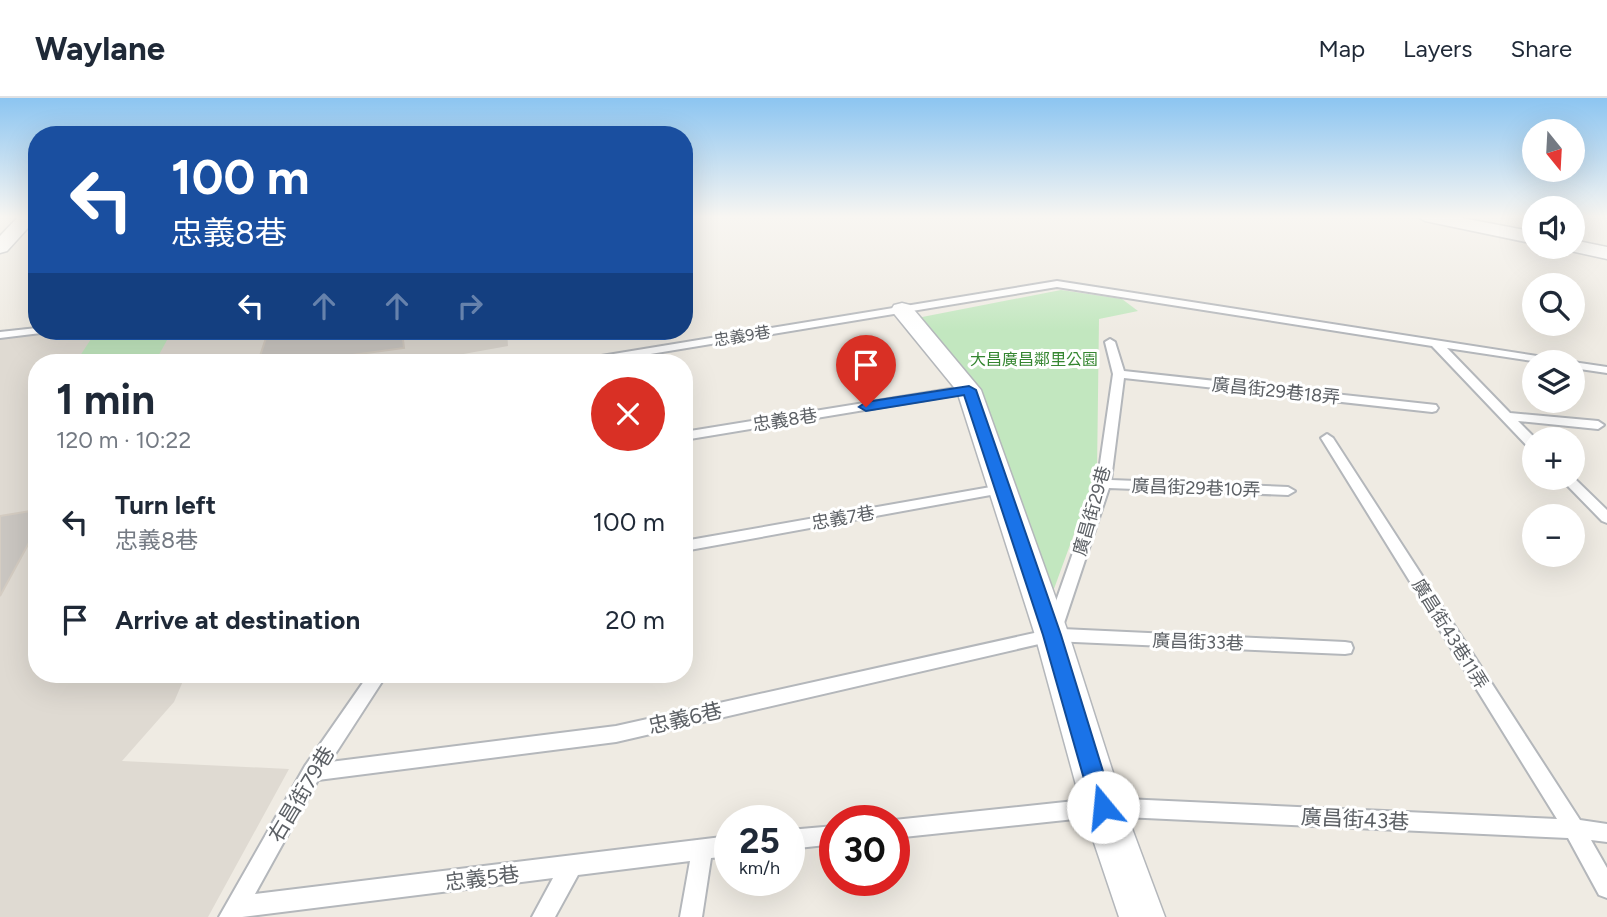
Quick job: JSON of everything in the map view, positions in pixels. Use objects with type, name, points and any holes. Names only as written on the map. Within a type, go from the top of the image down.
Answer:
[{"type":"street","points":[[902,310],[969,390],[1052,635],[1103,807],[1142,917]]},
{"type":"lane","name":"忠義9巷","points":[[632,354],[1056,284],[1522,356]]},
{"type":"lane","points":[[0,335],[28,332]]},
{"type":"lane","name":"廣昌街29巷","points":[[1052,635],[1104,484],[1119,374],[1110,342]]},
{"type":"lane","points":[[1436,343],[1522,433]]},
{"type":"lane","points":[[1585,367],[1607,370]]},
{"type":"lane","name":"廣昌街29巷18弄","points":[[1119,374],[1432,408]]},
{"type":"lane","name":"忠義8巷","points":[[693,435],[969,390]]},
{"type":"lane","points":[[1506,416],[1598,425]]},
{"type":"lane","name":"廣昌街43巷11弄","points":[[1327,438],[1574,829],[1607,888]]},
{"type":"lane","name":"廣昌街29巷10弄","points":[[1104,484],[1288,491]]},
{"type":"lane","name":"忠義7巷","points":[[693,544],[1002,489]]},
{"type":"lane","points":[[1579,490],[1607,518]]},
{"type":"lane","name":"廣昌街33巷","points":[[1052,635],[1345,648]]},
{"type":"lane","name":"忠義6巷","points":[[312,772],[616,734],[1052,635]]},
{"type":"lane","name":"右昌街79巷","points":[[232,912],[312,772],[372,683]]},
{"type":"lane","points":[[910,827],[1103,807]]},
{"type":"lane","name":"廣昌街43巷","points":[[1103,807],[1574,829],[1607,834]]},
{"type":"lane","name":"忠義5巷","points":[[232,912],[714,848]]},
{"type":"lane","points":[[691,917],[702,849]]},
{"type":"lane","points":[[543,917],[570,867]]},
{"type":"shaded area","points":[[28,327],[28,340],[508,340],[508,346],[464,354],[28,354],[28,683],[182,683],[174,702],[122,761],[289,769],[208,917],[0,917],[0,331]]},
{"type":"green space","name":"大昌廣昌鄰里公園","points":[[1061,290],[1122,299],[1138,311],[1099,319],[1097,471],[1051,597],[978,389],[917,318]]},
{"type":"green space","points":[[90,340],[167,340],[159,354],[81,354]]},
{"type":"building","points":[[265,340],[403,340],[404,348],[360,354],[261,354]]},
{"type":"building","points":[[28,511],[28,545],[0,596],[0,516]]},
{"type":"route","points":[[866,407],[969,390],[1052,635],[1103,807]]}]
